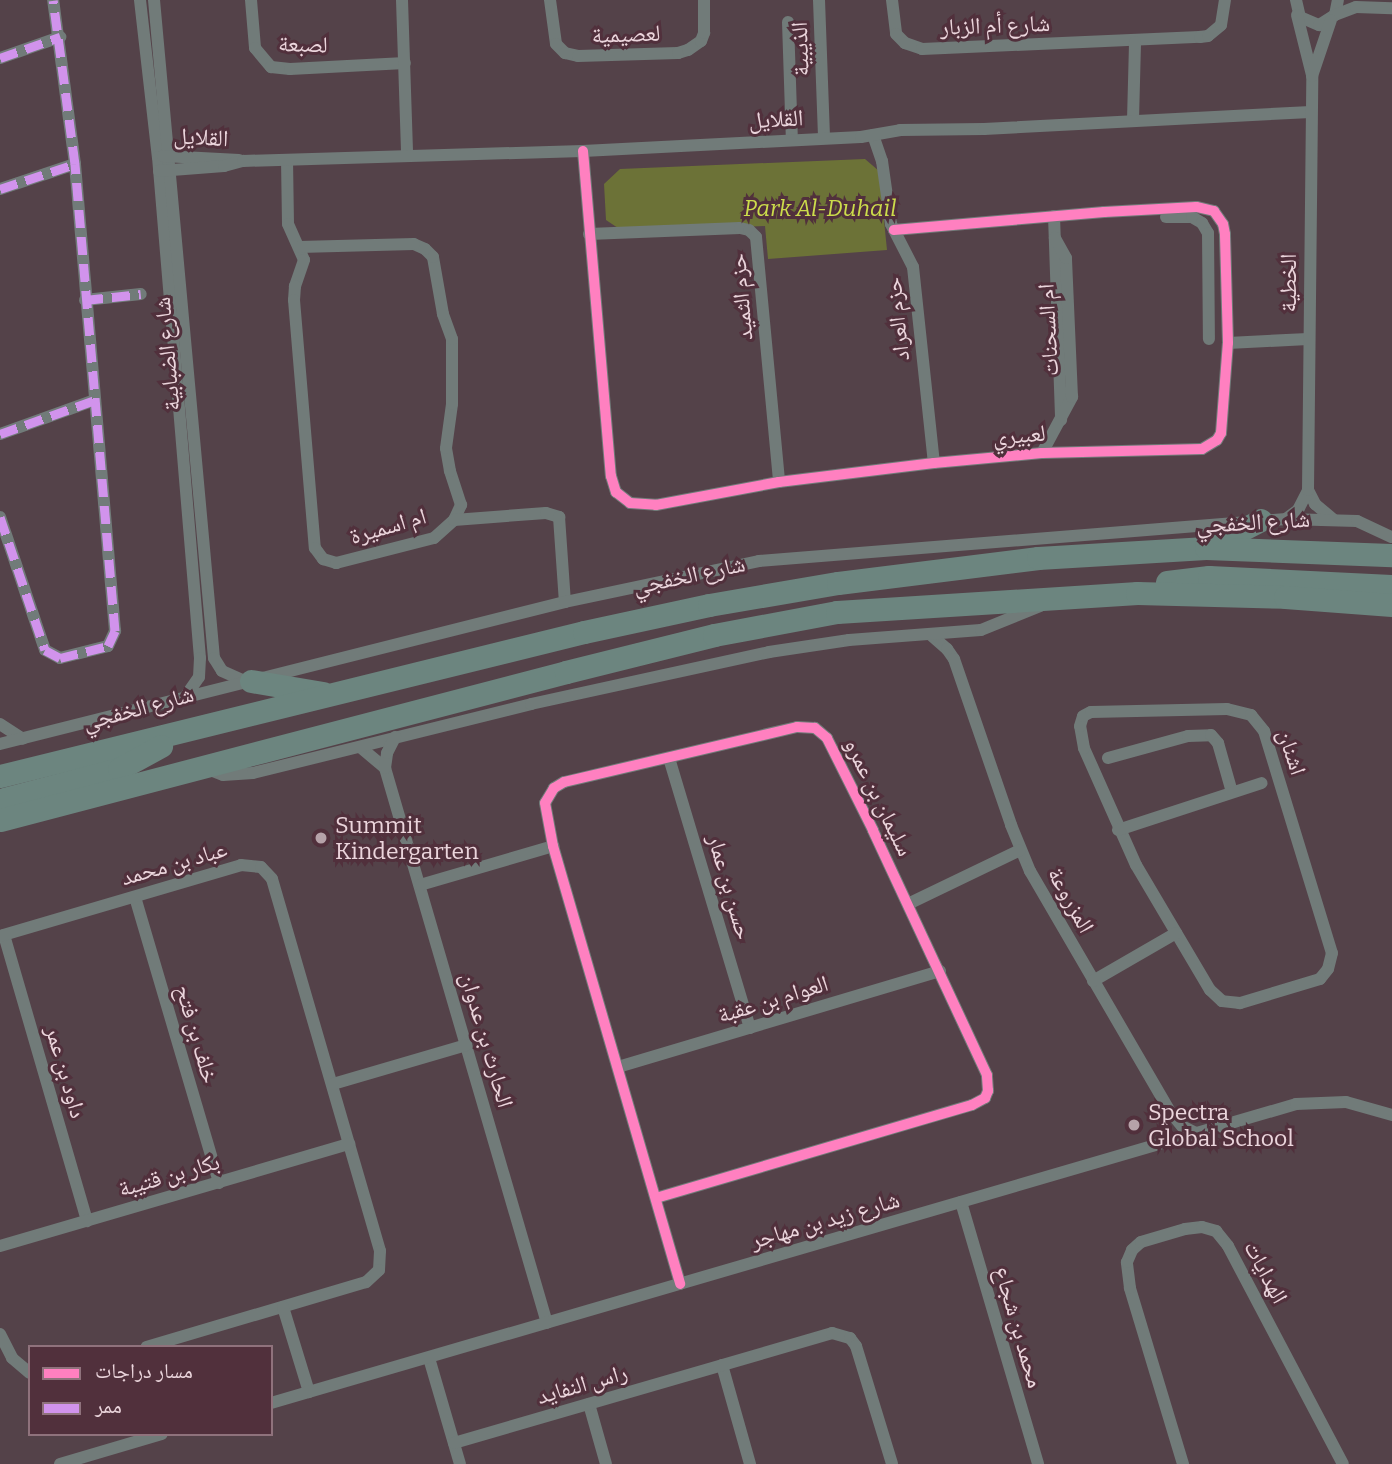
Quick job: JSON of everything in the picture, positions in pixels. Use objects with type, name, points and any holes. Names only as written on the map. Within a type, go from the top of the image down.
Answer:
[{"type":"highway","points":[[1206,548],[1261,520]]},
{"type":"highway","name":"شارع الخفجي","points":[[0,776],[188,732],[597,629],[709,605],[825,585],[1026,559],[1206,548],[1392,555]]},
{"type":"highway","points":[[1137,593],[1175,580],[1209,577],[1392,586]]},
{"type":"highway","points":[[0,820],[714,635],[837,612],[1069,595],[1137,593],[1392,605]]},
{"type":"highway","points":[[1363,603],[1392,616]]},
{"type":"highway","points":[[251,681],[329,695]]},
{"type":"highway","points":[[0,800],[119,769],[188,732]]},
{"type":"street","points":[[0,517],[44,650],[60,658],[108,646],[115,631],[75,164],[53,0]]},
{"type":"street","name":"شارع الضبابية","points":[[140,0],[164,156]]},
{"type":"street","name":"شارع الضبابية","points":[[154,0],[200,658],[199,677],[187,694]]},
{"type":"street","name":"لصبعة","points":[[251,0],[255,48],[271,67],[290,69],[405,63]]},
{"type":"street","points":[[402,0],[407,154]]},
{"type":"street","name":"لعصيمية","points":[[550,0],[556,44],[565,53],[578,56],[688,50],[701,41],[704,33],[704,0]]},
{"type":"street","name":"الذيبية","points":[[818,0],[824,138]]},
{"type":"street","name":"شارع أم الزبار","points":[[892,0],[896,34],[905,43],[922,49],[1135,42],[1208,36],[1221,25],[1225,0]]},
{"type":"street","name":"الخطية","points":[[1312,76],[1338,0]]},
{"type":"street","points":[[1296,5],[1312,24],[1325,24],[1356,7],[1392,8]]},
{"type":"street","name":"الخطية","points":[[1296,5],[1312,76],[1308,490]]},
{"type":"street","points":[[788,22],[792,140]]},
{"type":"street","points":[[0,58],[60,37]]},
{"type":"street","points":[[1133,120],[1135,42]]},
{"type":"street","name":"القلايل","points":[[164,156],[219,157],[243,161],[407,154],[583,151],[873,135],[900,130],[1311,112]]},
{"type":"street","name":"حزم العراد","points":[[873,135],[882,160],[894,230],[913,267],[934,463]]},
{"type":"street","name":"لعبيري","points":[[583,151],[611,476],[616,492],[630,503],[647,506],[779,482],[934,463],[1042,453],[1202,449],[1210,446],[1221,433],[1228,344],[1225,234],[1220,217],[1213,211],[1196,207],[1104,212],[894,230]]},
{"type":"street","name":"ام اسميرة","points":[[287,160],[286,215],[304,265],[295,286],[295,300],[314,541],[318,554],[336,563],[428,541],[454,520],[461,505],[446,448],[452,404],[452,339],[443,314],[433,257],[425,248],[414,244],[299,247]]},
{"type":"street","name":"القلايل","points":[[165,170],[224,166],[243,161]]},
{"type":"street","points":[[0,189],[75,164]]},
{"type":"street","name":"شارع الضبابية","points":[[165,170],[214,658],[228,676],[251,681]]},
{"type":"street","points":[[1104,212],[1127,219],[1186,216],[1202,223],[1209,239],[1209,339]]},
{"type":"street","name":"ام السحنات","points":[[1042,453],[1071,400],[1065,369],[1062,306],[1066,258],[1055,238],[1054,216]]},
{"type":"street","name":"حزم الثميد","points":[[589,234],[740,228],[749,230],[756,237],[779,482]]},
{"type":"street","points":[[85,300],[141,294]]},
{"type":"street","points":[[1228,344],[1308,340]]},
{"type":"street","points":[[0,433],[95,400]]},
{"type":"street","points":[[1286,519],[1298,510],[1308,490]]},
{"type":"street","points":[[1308,490],[1315,505],[1334,519]]},
{"type":"street","points":[[454,520],[546,513],[559,517],[565,602]]},
{"type":"street","name":"شارع الخفجي","points":[[0,744],[187,694],[251,681],[565,602],[759,561],[809,554],[1286,519],[1334,519],[1368,524],[1392,537]]},
{"type":"street","points":[[205,768],[223,775],[240,775],[604,687],[769,652],[849,640],[964,633],[995,625],[1069,595]]},
{"type":"street","points":[[954,659],[955,648],[964,633]]},
{"type":"street","name":"المزروعة","points":[[932,636],[954,659],[1020,850],[1171,1113],[1181,1126],[1198,1134]]},
{"type":"street","name":"اشنان","points":[[1234,709],[1251,715],[1260,723],[1329,940],[1332,959],[1328,970],[1320,979],[1250,1001],[1228,1003],[1210,990],[1118,830],[1082,742],[1080,726],[1083,716],[1099,711],[1181,710],[1234,709]]},
{"type":"street","points":[[1181,710],[1188,736]]},
{"type":"street","points":[[0,724],[23,738]]},
{"type":"street","name":"سليمان بن عمرو","points":[[656,1198],[971,1105],[985,1098],[989,1083],[987,1075],[940,971],[821,731],[815,728],[797,727],[554,788],[545,803],[554,846],[680,1284]]},
{"type":"street","points":[[1108,758],[1204,733],[1216,740],[1232,792]]},
{"type":"street","points":[[360,747],[384,768],[387,753],[395,737]]},
{"type":"street","name":"حسن بن عمار","points":[[669,758],[750,1028]]},
{"type":"street","name":"الحارث بن عدوان","points":[[384,768],[547,1323]]},
{"type":"street","points":[[1118,830],[1262,783]]},
{"type":"street","points":[[420,885],[554,846]]},
{"type":"street","points":[[908,904],[1020,850]]},
{"type":"street","name":"عباد بن محمد","points":[[2,935],[241,865],[252,864],[267,871],[333,1084],[380,1251],[379,1270],[366,1282],[153,1345]]},
{"type":"street","name":"خلف بن فتح","points":[[135,897],[219,1183]]},
{"type":"street","points":[[1093,981],[1176,933]]},
{"type":"street","name":"داود بن عمر","points":[[2,935],[87,1221]]},
{"type":"street","name":"العوام بن عقبة","points":[[618,1067],[940,971]]},
{"type":"street","points":[[333,1084],[466,1045]]},
{"type":"street","name":"شارع زيد بن مهاجر","points":[[273,1401],[1311,1102],[1346,1102],[1391,1111]]},
{"type":"street","name":"بكار بن قتيبة","points":[[0,1246],[349,1144]]},
{"type":"street","name":"محمد بن شجاع","points":[[961,1202],[1038,1464]]},
{"type":"street","name":"الهدايات","points":[[1184,1464],[1130,1288],[1127,1262],[1132,1250],[1141,1242],[1185,1229],[1202,1227],[1216,1231],[1228,1246],[1343,1464]]},
{"type":"street","points":[[283,1307],[309,1392]]},
{"type":"street","points":[[0,1334],[12,1358],[28,1371]]},
{"type":"street","name":"راس النفايد","points":[[454,1443],[822,1335],[840,1334],[850,1338],[860,1357],[892,1464]]},
{"type":"street","points":[[429,1358],[460,1464]]},
{"type":"street","points":[[722,1365],[750,1464]]},
{"type":"street","points":[[589,1404],[606,1464]]},
{"type":"street","points":[[60,1464],[155,1436]]},
{"type":"green space","name":"Park Al-Duhail","points":[[865,159],[879,171],[887,250],[768,259],[765,226],[624,232],[606,220],[604,184],[620,169]]},
{"type":"marked path","points":[[0,517],[45,650],[60,658],[108,646],[115,631],[75,164],[53,0]]},
{"type":"marked path","points":[[0,58],[60,37]]},
{"type":"marked path","points":[[0,189],[75,164]]},
{"type":"marked path","points":[[85,300],[141,294]]},
{"type":"marked path","points":[[0,434],[95,400]]},
{"type":"cycle path","points":[[583,151],[611,476],[616,492],[630,503],[656,505],[779,482],[934,463],[1042,453],[1202,449],[1217,440],[1221,433],[1228,343],[1225,234],[1223,224],[1214,211],[1196,207],[1104,212],[894,230]]},
{"type":"cycle path","points":[[656,1198],[972,1105],[985,1098],[988,1091],[987,1075],[873,830],[827,738],[815,728],[797,727],[564,782],[554,788],[545,803],[553,846],[680,1284]]},
{"type":"place","name":"Summit Kindergarten","points":[[321,838]]},
{"type":"place","name":"Spectra Global School","points":[[1134,1125]]}]
